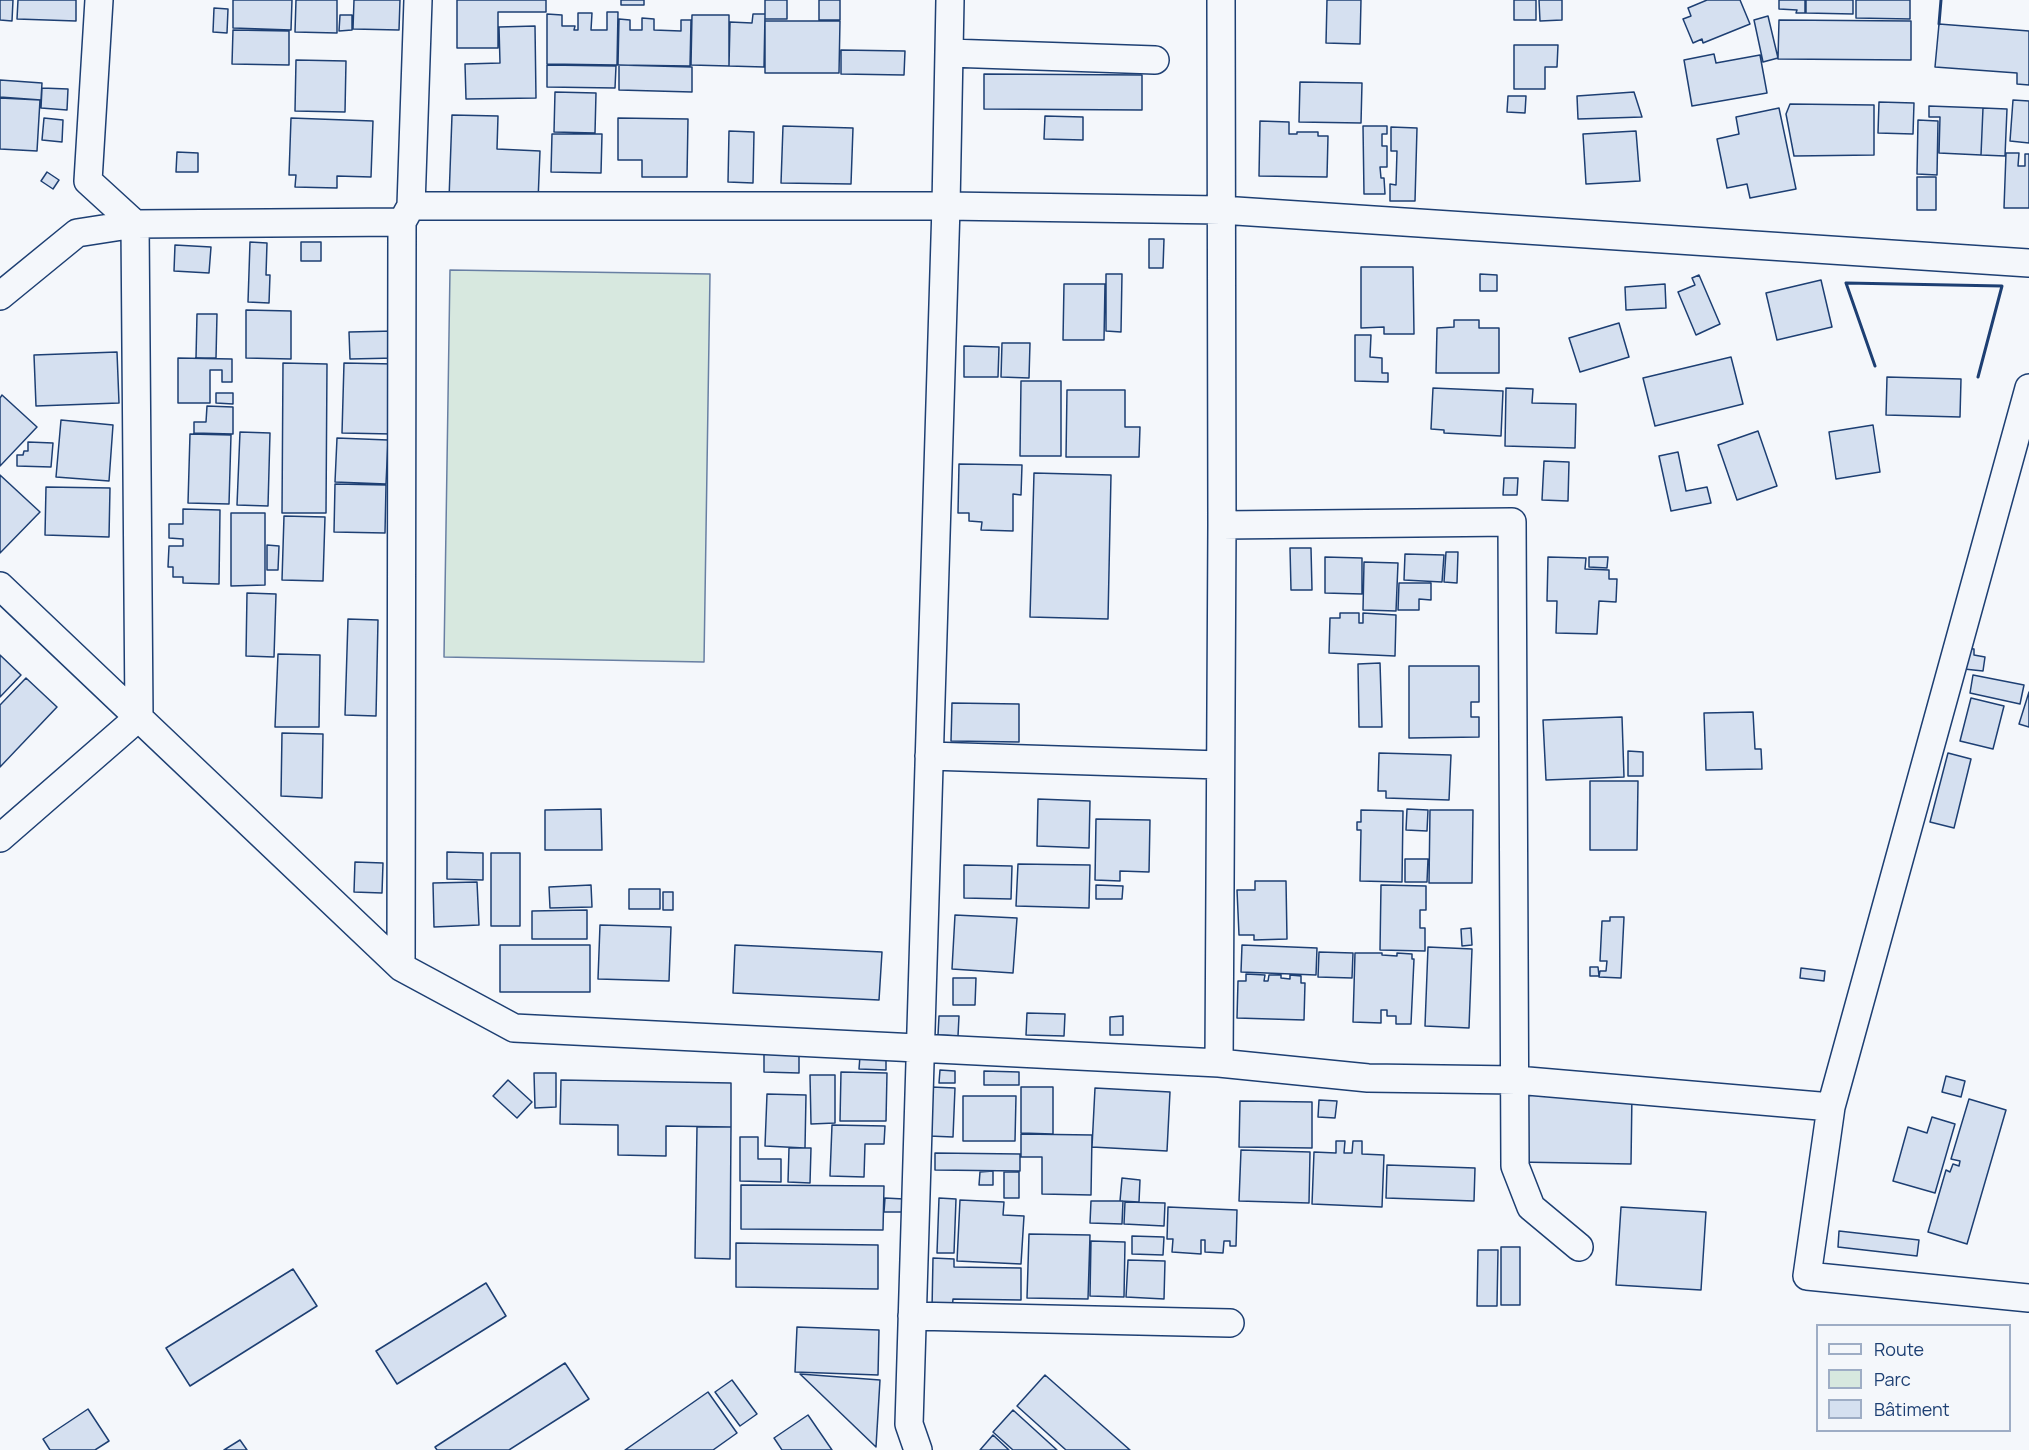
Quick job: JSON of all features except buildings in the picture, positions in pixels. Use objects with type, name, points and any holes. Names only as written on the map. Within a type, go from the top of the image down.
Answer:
[{"type":"street","points":[[0,838],[140,717],[135,224],[88,182],[99,0]]},
{"type":"street","points":[[400,968],[407,214],[418,0]]},
{"type":"street","points":[[918,1450],[909,1424],[946,206],[950,0]]},
{"type":"street","points":[[1219,1063],[1222,525],[1221,0]]},
{"type":"street","points":[[949,52],[1155,60]]},
{"type":"street","points":[[0,296],[77,233],[135,224],[407,214],[946,206],[1221,210],[2029,263]]},
{"type":"street","points":[[2029,388],[1831,1107],[1807,1276],[2029,1298]]},
{"type":"street","points":[[1222,525],[1512,522],[1515,1166],[1531,1207],[1579,1247]]},
{"type":"street","points":[[0,586],[140,717],[400,968],[514,1028],[1219,1063],[1368,1078],[1516,1080],[1831,1107]]},
{"type":"street","points":[[929,756],[1220,765]]},
{"type":"street","points":[[912,1316],[1230,1323]]},
{"type":"green space","points":[[450,270],[710,274],[704,662],[444,657]]},
{"type":"wall","points":[[1939,24],[1941,0]]},
{"type":"wall","points":[[1875,366],[1846,283],[2002,286],[1978,377]]}]
